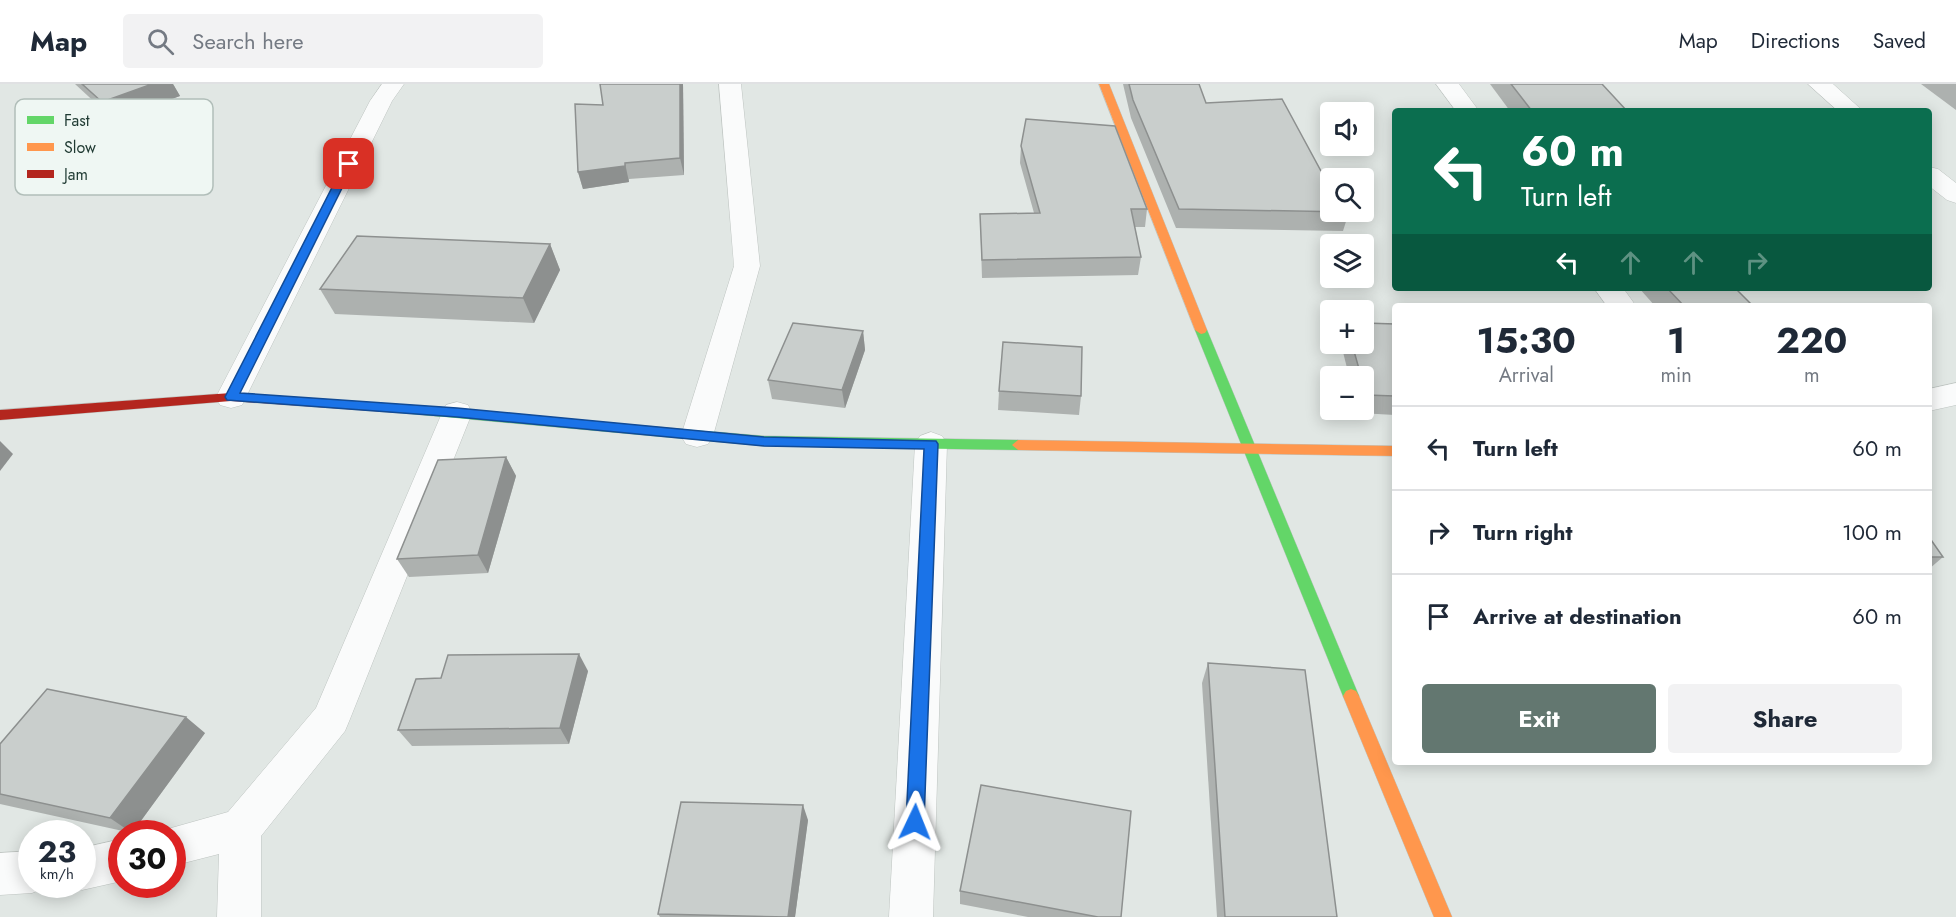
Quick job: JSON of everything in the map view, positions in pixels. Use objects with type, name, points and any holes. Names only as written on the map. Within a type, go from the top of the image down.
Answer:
[{"type":"street","points":[[231,397],[381,101],[393,84]]},
{"type":"street","points":[[697,435],[747,266],[730,84]]},
{"type":"street","points":[[1104,84],[1248,449],[1443,917]]},
{"type":"street","points":[[1447,84],[1466,108]]},
{"type":"street","points":[[1819,84],[1848,108]]},
{"type":"street","points":[[1932,176],[1956,195]]},
{"type":"street","points":[[1610,291],[1620,303]]},
{"type":"street","points":[[1932,399],[1956,394]]},
{"type":"street","points":[[0,415],[231,397],[457,412],[764,441],[1392,451]]},
{"type":"street","points":[[186,842],[240,829],[331,719],[457,412]]},
{"type":"street","points":[[911,917],[931,444]]},
{"type":"street","points":[[239,917],[240,829]]},
{"type":"street","points":[[0,874],[18,873]]},
{"type":"building","points":[[82,84],[152,84],[110,99],[99,99]]},
{"type":"building","points":[[600,84],[680,84],[680,158],[625,163],[625,166],[578,172],[575,104],[603,105]]},
{"type":"building","points":[[1129,84],[1199,84],[1206,103],[1282,99],[1320,169],[1320,212],[1179,209],[1133,100]]},
{"type":"building","points":[[1511,84],[1602,84],[1624,108],[1530,108]]},
{"type":"building","points":[[1026,119],[1115,126],[1147,209],[1131,209],[1141,257],[982,260],[980,214],[1040,213],[1021,146]]},
{"type":"building","points":[[357,236],[550,244],[523,298],[320,289]]},
{"type":"building","points":[[1670,291],[1738,291],[1750,303],[1681,303]]},
{"type":"building","points":[[793,323],[863,331],[842,390],[768,380]]},
{"type":"building","points":[[1374,323],[1392,324],[1392,396],[1374,395],[1374,366],[1358,366],[1355,354],[1374,354]]},
{"type":"building","points":[[1003,342],[1082,347],[1081,396],[999,391]]},
{"type":"building","points":[[506,457],[478,555],[397,559],[438,460]]},
{"type":"building","points":[[1932,541],[1943,557],[1932,557]]},
{"type":"building","points":[[579,654],[560,728],[398,730],[416,679],[441,678],[448,655]]},
{"type":"building","points":[[1208,663],[1305,670],[1337,917],[1225,917]]},
{"type":"building","points":[[47,689],[186,717],[110,818],[0,794],[0,744]]},
{"type":"building","points":[[981,785],[1131,811],[1121,917],[1098,917],[960,891]]},
{"type":"building","points":[[681,802],[803,805],[788,917],[658,914]]},
{"type":"traffic: fast","points":[[1201,330],[1351,696]]},
{"type":"traffic: fast","points":[[401,409],[764,441],[1018,445]]},
{"type":"traffic: slow","points":[[1104,84],[1201,330]]},
{"type":"traffic: slow","points":[[1018,445],[1392,451]]},
{"type":"traffic: slow","points":[[1351,696],[1443,917]]},
{"type":"traffic: jam","points":[[0,415],[231,397],[401,409]]},
{"type":"route","points":[[349,164],[231,397],[457,412],[764,441],[931,444],[915,822]]}]
